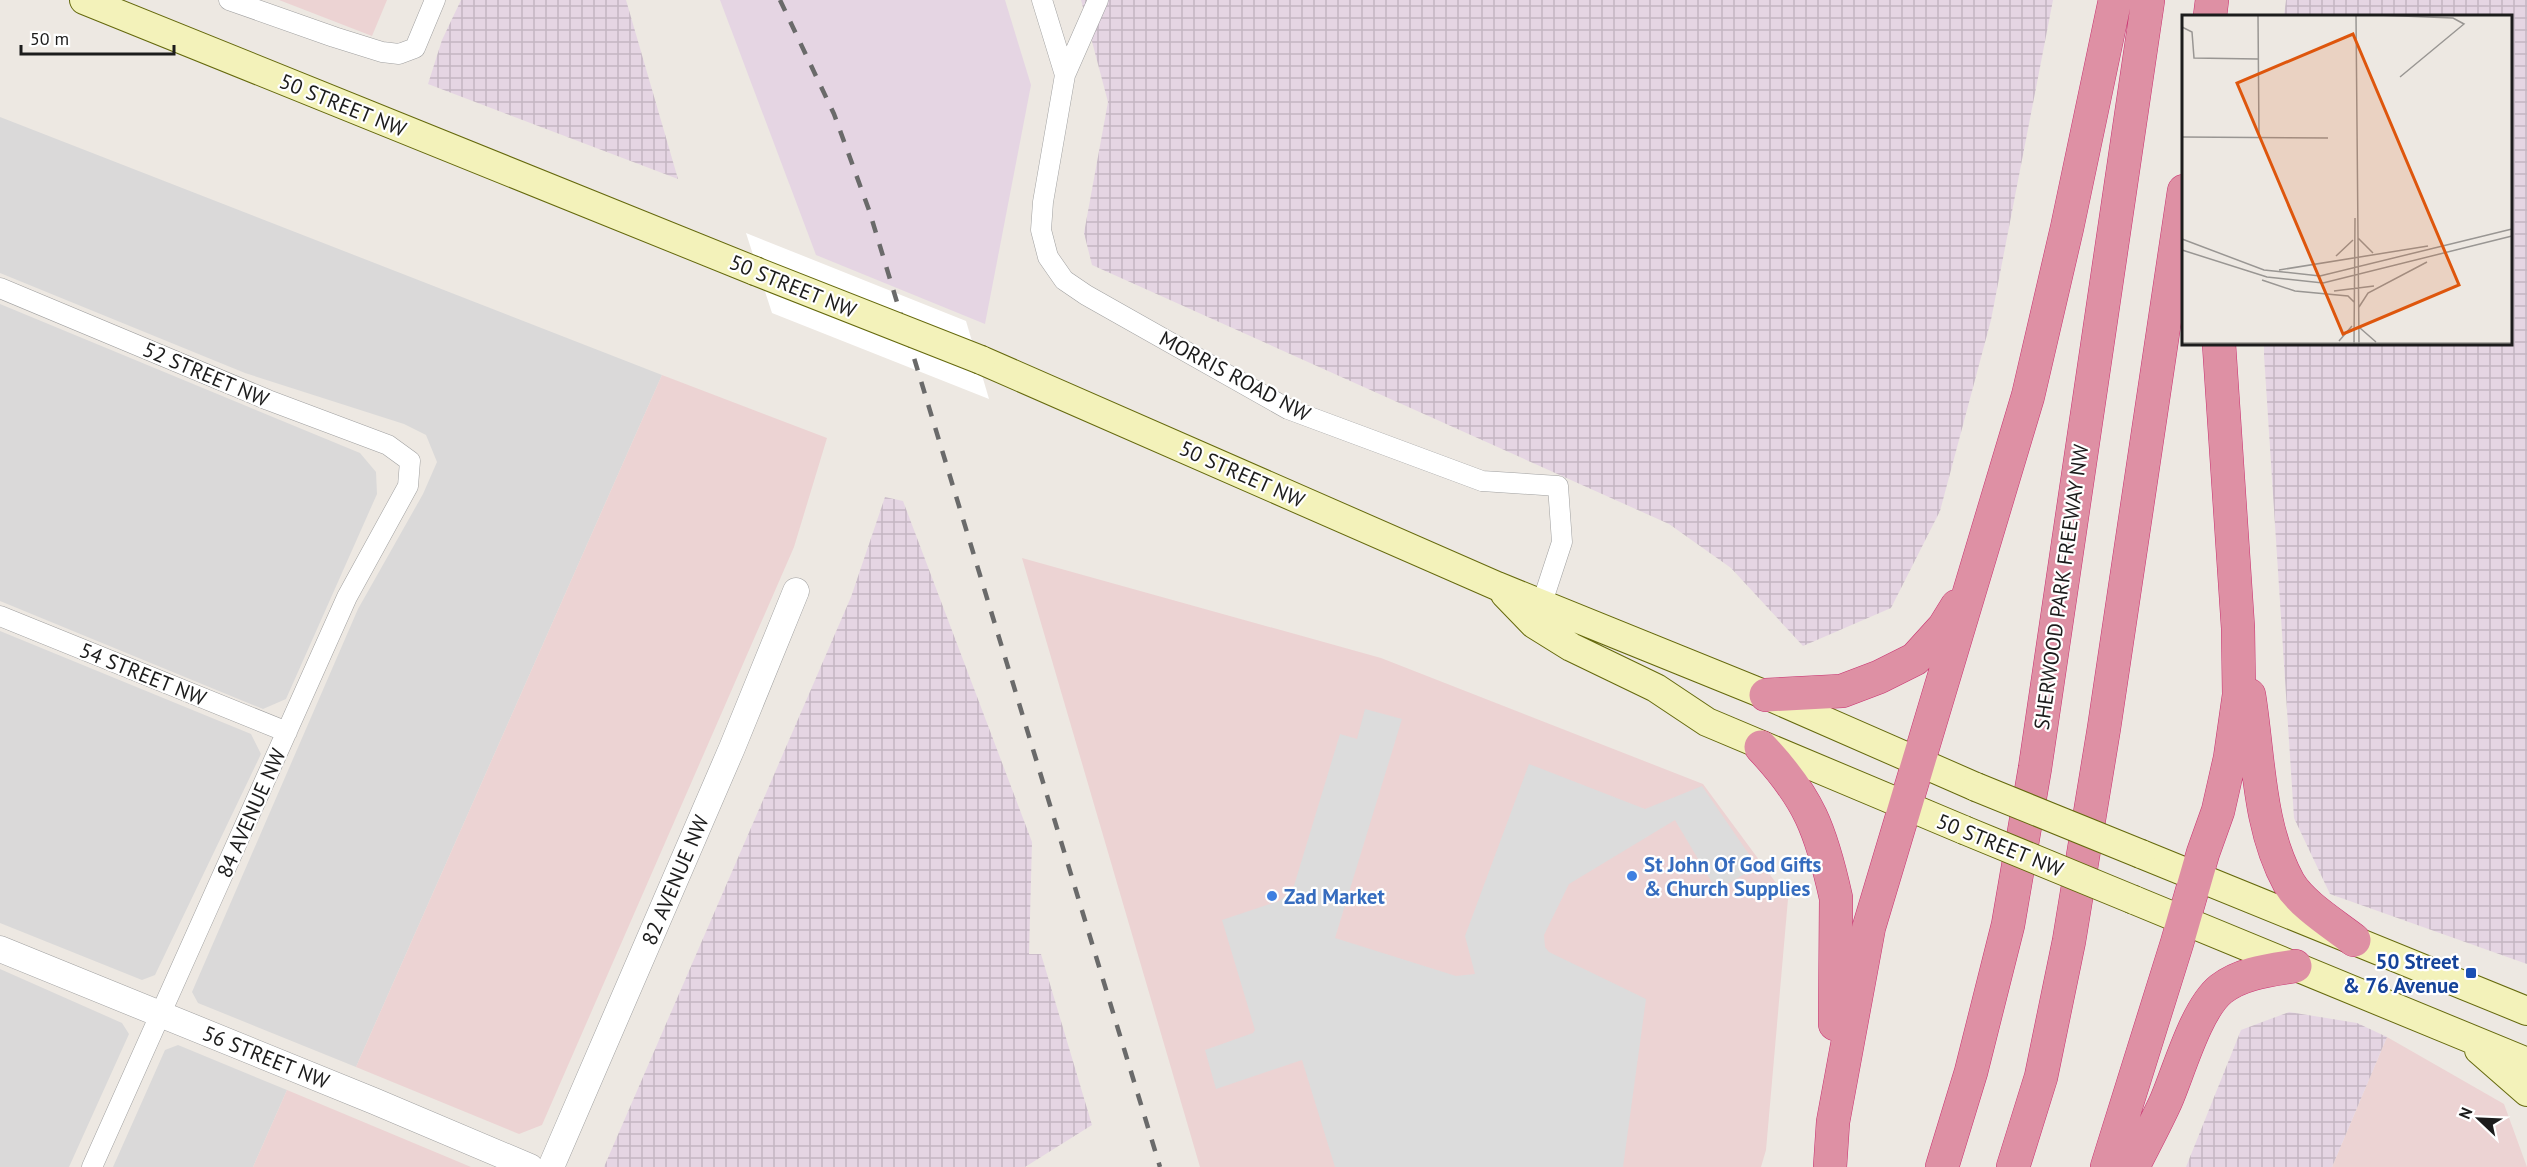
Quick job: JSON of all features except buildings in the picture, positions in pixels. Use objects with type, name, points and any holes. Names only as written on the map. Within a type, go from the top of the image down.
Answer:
[{"type":"highway","points":[[1830,1167],[1833,1122],[1869,927],[2030,385],[2067,228],[2115,0]]},
{"type":"highway","name":"SHERWOOD PARK FREEWAY NW","points":[[1942,1167],[1971,1072],[2008,925],[2035,768],[2148,0]]},
{"type":"highway","points":[[2210,15],[2212,0]]},
{"type":"highway","points":[[2013,1167],[2041,1077],[2069,942],[2182,204]]},
{"type":"highway","points":[[2107,1167],[2218,811],[2230,758],[2239,695],[2238,628],[2219,345]]},
{"type":"highway","points":[[1766,695],[1842,691],[1879,677],[1915,659],[1944,627],[1975,576]]},
{"type":"highway","points":[[2238,628],[2257,745],[2265,812],[2274,846],[2290,884],[2312,907],[2354,940]]},
{"type":"highway","points":[[1761,747],[1783,770],[1814,819],[1832,880],[1836,898],[1836,1028],[1841,1074]]},
{"type":"highway","points":[[2133,1167],[2165,1102],[2204,1010],[2219,990],[2231,982],[2262,971],[2295,966]]},
{"type":"main road","name":"50 STREET NW","points":[[84,0],[981,360],[1497,586],[1539,614],[1571,647],[1656,688],[1707,722],[1761,747],[2527,1062]]},
{"type":"main road","name":"50 STREET NW","points":[[1539,614],[1766,695],[1976,787],[2523,1007]]},
{"type":"main road","points":[[2464,1037],[2527,1092]]},
{"type":"street","points":[[229,0],[334,38],[382,52],[399,54],[415,48],[435,0]]},
{"type":"street","name":"MORRIS ROAD NW","points":[[1042,0],[1065,75],[1043,202],[1041,230],[1048,257],[1064,280],[1086,295],[1288,409],[1482,481],[1558,486],[1562,542],[1539,614]]},
{"type":"street","points":[[1065,75],[1098,0]]},
{"type":"street","name":"52 STREET NW","points":[[0,288],[268,400],[388,445],[410,461]]},
{"type":"street","name":"84 AVENUE NW","points":[[92,1167],[346,597],[408,486],[410,461]]},
{"type":"street","name":"82 AVENUE NW","points":[[551,1167],[732,748],[796,591]]},
{"type":"street","name":"54 STREET NW","points":[[0,616],[287,732]]},
{"type":"street","name":"56 STREET NW","points":[[0,949],[530,1167]]},
{"type":"shaded area","points":[[279,0],[387,0],[372,36]]},
{"type":"shaded area","points":[[461,0],[626,0],[678,179],[428,84],[442,40]]},
{"type":"shaded area","points":[[720,0],[1005,0],[1031,85],[985,324],[816,255]]},
{"type":"shaded area","points":[[1081,0],[2053,0],[1991,320],[1940,511],[1891,608],[1803,646],[1731,568],[1669,524],[1092,265],[1084,233],[1108,102]]},
{"type":"shaded area","points":[[2286,0],[2527,0],[2527,964],[2330,894],[2294,818],[2264,355],[2264,345],[2512,345],[2512,15],[2284,15]]},
{"type":"shaded area","points":[[0,117],[662,375],[356,1067],[198,1003],[192,992],[358,609],[423,494],[437,462],[426,435],[404,424],[245,373],[0,273]]},
{"type":"shaded area","points":[[0,304],[360,453],[376,472],[377,494],[286,699],[263,709],[0,601]]},
{"type":"shaded area","points":[[662,375],[827,438],[794,547],[542,1125],[519,1134],[356,1067]]},
{"type":"shaded area","points":[[885,497],[903,501],[1032,842],[1029,954],[1041,954],[1092,1125],[1025,1167],[604,1167],[851,597]]},
{"type":"shaded area","points":[[1022,558],[1381,658],[1703,784],[1788,899],[1766,1150],[1761,1167],[1200,1167]]},
{"type":"shaded area","points":[[0,631],[251,734],[261,754],[155,975],[142,980],[0,923]]},
{"type":"shaded area","points":[[1365,709],[1402,719],[1335,938],[1456,976],[1475,974],[1465,936],[1529,764],[1645,809],[1702,786],[1757,866],[1717,891],[1675,820],[1569,884],[1544,935],[1545,947],[1549,952],[1646,999],[1623,1167],[1335,1167],[1302,1060],[1216,1089],[1205,1050],[1253,1033],[1255,1030],[1222,920],[1279,901],[1293,889],[1340,734],[1357,739]]},
{"type":"shaded area","points":[[0,969],[122,1023],[129,1034],[69,1167],[0,1167]]},
{"type":"shaded area","points":[[2289,1012],[2357,1023],[2387,1037],[2332,1167],[2186,1167],[2241,1030]]},
{"type":"shaded area","points":[[2387,1037],[2504,1104],[2527,1167],[2332,1167]]},
{"type":"shaded area","points":[[178,1045],[287,1090],[253,1167],[113,1167],[165,1050]]},
{"type":"shaded area","points":[[287,1090],[471,1167],[253,1167]]},
{"type":"pier","points":[[746,233],[966,321],[989,399],[772,313]]},
{"type":"railway","points":[[780,0],[834,114],[869,210],[1160,1167]]},
{"type":"place","name":"St John Of God Gifts & Church Supplies","points":[[1632,876]]},
{"type":"place","name":"Zad Market","points":[[1272,896]]},
{"type":"place","name":"50 Street & 76 Avenue","points":[[2471,973]]}]
